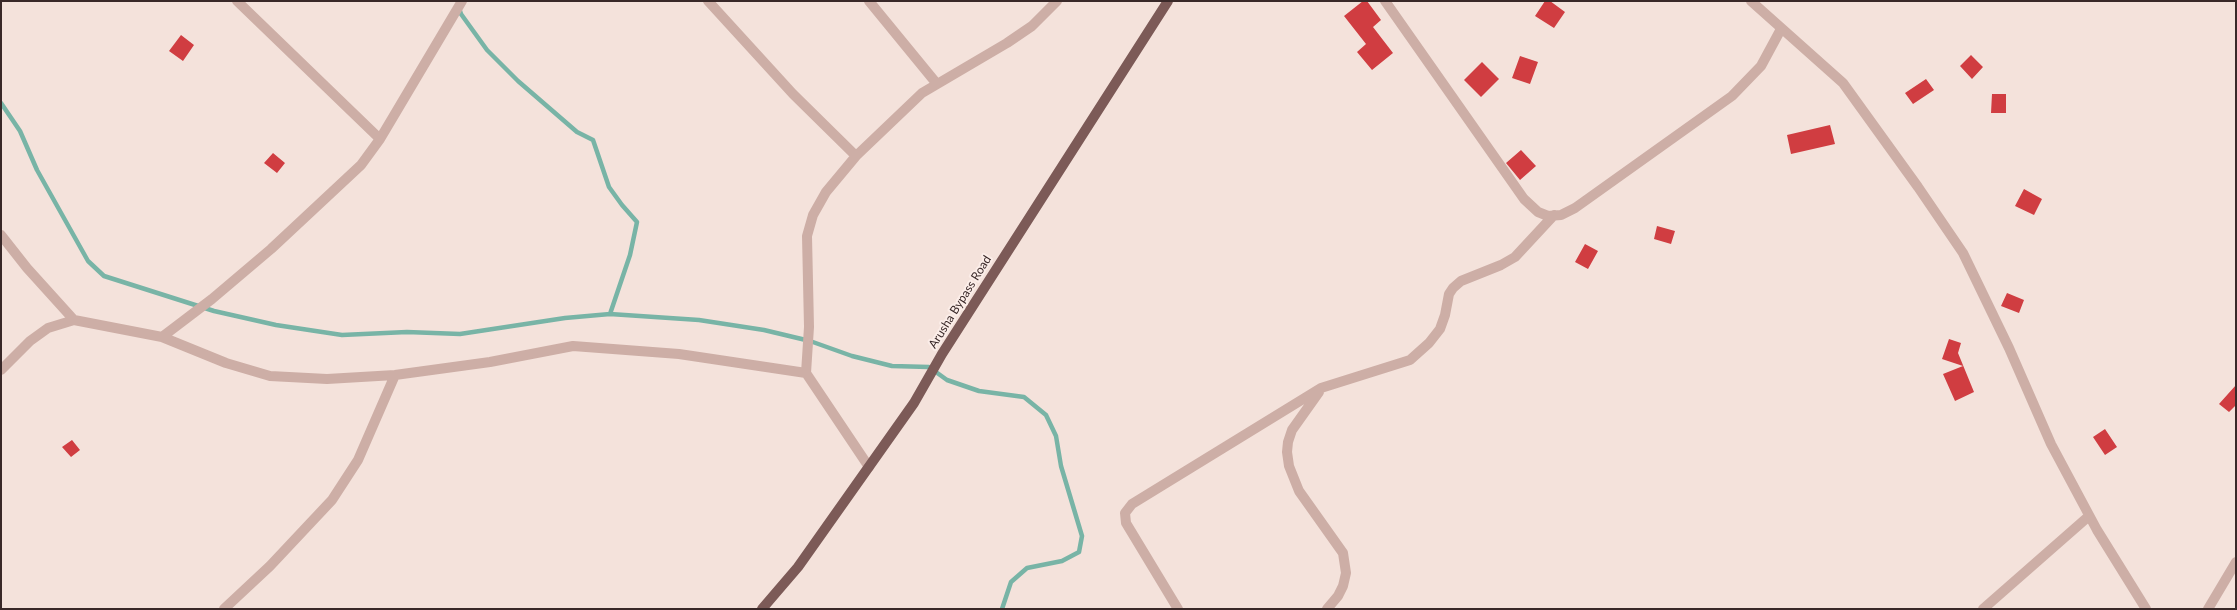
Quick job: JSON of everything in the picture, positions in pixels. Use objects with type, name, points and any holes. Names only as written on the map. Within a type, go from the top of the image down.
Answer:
[{"type":"main road","name":"Arusha Bypass Road","points":[[762,609],[798,568],[914,403],[942,354],[1168,1]]},
{"type":"street","points":[[237,1],[380,139]]},
{"type":"street","points":[[162,337],[212,299],[271,249],[361,165],[380,139],[462,1]]},
{"type":"street","points":[[708,1],[793,94],[856,156]]},
{"type":"street","points":[[870,1],[937,84]]},
{"type":"street","points":[[869,467],[806,373],[809,327],[807,236],[811,222],[826,192],[856,156],[907,106],[937,84],[1007,43],[1032,26],[1057,1]]},
{"type":"street","points":[[1385,1],[1524,199],[1538,212],[1548,216],[1561,215],[1575,208],[1732,96],[1761,66],[1781,29]]},
{"type":"street","points":[[1751,1],[1843,83],[1918,186],[1963,253],[2009,348],[2051,444],[2089,516],[2146,609]]},
{"type":"street","points":[[1178,609],[1126,523],[1125,513],[1127,509],[1132,504],[1321,388],[1410,360],[1425,347],[1440,329],[1445,315],[1448,298],[1453,288],[1461,281],[1501,266],[1515,257],[1554,215]]},
{"type":"street","points":[[1,235],[27,268],[74,320]]},
{"type":"street","points":[[1,370],[30,341],[48,328],[74,320],[162,337],[226,363],[270,376],[327,379],[395,375],[490,362],[573,346],[679,354],[806,373]]},
{"type":"street","points":[[224,609],[270,566],[332,500],[358,460],[395,375]]},
{"type":"street","points":[[1321,388],[1292,430],[1288,442],[1287,452],[1289,466],[1299,490],[1343,553],[1346,573],[1343,586],[1338,596],[1327,609]]},
{"type":"street","points":[[1982,609],[2089,516]]},
{"type":"street","points":[[2208,609],[2236,562]]},
{"type":"building","points":[[1363,1],[1367,1],[1381,20],[1373,27],[1393,53],[1372,70],[1357,52],[1366,44],[1344,16]]},
{"type":"building","points":[[1545,1],[1550,1],[1565,12],[1554,28],[1535,16]]},
{"type":"building","points":[[181,35],[194,45],[183,61],[169,51]]},
{"type":"building","points":[[1971,55],[1983,67],[1972,79],[1960,66]]},
{"type":"building","points":[[1520,56],[1538,62],[1530,84],[1512,78]]},
{"type":"building","points":[[1482,62],[1499,79],[1481,97],[1464,80]]},
{"type":"building","points":[[1926,79],[1934,90],[1913,104],[1905,93]]},
{"type":"building","points":[[1992,94],[2006,94],[2006,113],[1991,113]]},
{"type":"building","points":[[1830,125],[1835,144],[1791,154],[1787,135]]},
{"type":"building","points":[[1521,150],[1536,166],[1520,180],[1506,163]]},
{"type":"building","points":[[273,153],[285,163],[277,173],[264,163]]},
{"type":"building","points":[[2024,189],[2042,199],[2034,215],[2015,206]]},
{"type":"building","points":[[1657,226],[1675,231],[1671,244],[1654,239]]},
{"type":"building","points":[[1585,244],[1598,251],[1588,269],[1575,262]]},
{"type":"building","points":[[2007,293],[2024,300],[2019,313],[2001,306]]},
{"type":"building","points":[[1949,339],[1961,343],[1958,353],[1974,392],[1955,401],[1943,374],[1963,366],[1942,359]]},
{"type":"building","points":[[2236,385],[2236,405],[2229,412],[2219,404]]},
{"type":"building","points":[[2105,429],[2117,447],[2105,455],[2093,437]]},
{"type":"building","points":[[72,440],[80,450],[71,457],[62,447]]},
{"type":"waterway","points":[[459,8],[461,14],[487,50],[518,81],[577,132],[593,140],[609,187],[637,222],[630,255],[610,314]]},
{"type":"waterway","points":[[1,103],[20,131],[37,170],[88,261],[104,276],[214,311],[276,325],[342,335],[407,332],[460,334],[565,318],[610,314],[699,320],[764,330],[810,341],[852,356],[892,366],[929,367],[947,380],[979,391],[1024,397],[1046,415],[1056,436],[1061,466],[1082,536],[1079,552],[1062,561],[1027,568],[1011,582],[1002,609]]}]
